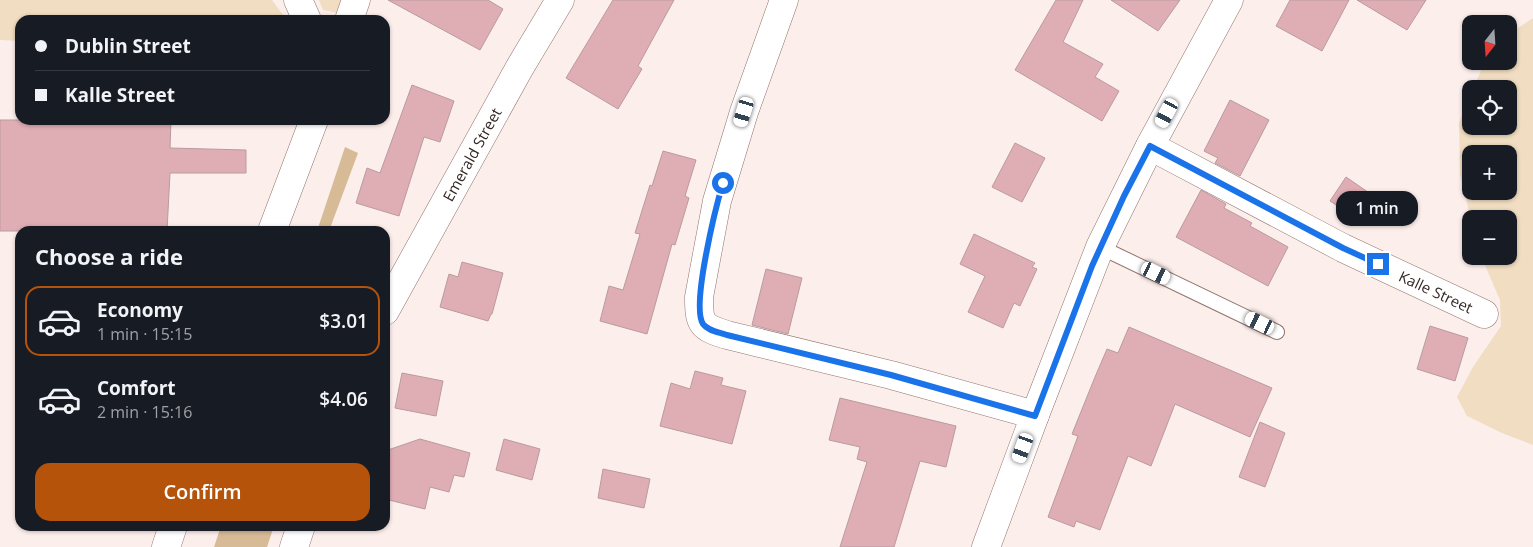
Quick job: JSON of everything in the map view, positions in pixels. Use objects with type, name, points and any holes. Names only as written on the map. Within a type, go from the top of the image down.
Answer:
[{"type":"street","points":[[298,0],[305,15]]},
{"type":"street","points":[[351,15],[356,0]]},
{"type":"street","name":"Emerald Street","points":[[390,302],[520,66],[560,0]]},
{"type":"street","points":[[784,0],[744,112],[718,201],[699,297],[699,312],[702,322],[710,330],[727,335],[891,375],[1035,416]]},
{"type":"street","points":[[986,547],[1100,247],[1150,146],[1228,0]]},
{"type":"street","points":[[305,147],[307,125]]},
{"type":"street","points":[[274,226],[312,125]]},
{"type":"street","name":"Kalle Street","points":[[1150,146],[1343,248],[1484,314]]},
{"type":"street","points":[[166,547],[171,531]]},
{"type":"street","points":[[294,547],[299,531]]},
{"type":"lane","points":[[1100,247],[1277,332]]},
{"type":"shaded area","points":[[0,0],[272,0],[283,15],[15,15],[15,41],[0,40]]},
{"type":"shaded area","points":[[319,0],[342,0],[338,13],[323,10]]},
{"type":"shaded area","points":[[1533,18],[1533,445],[1467,416],[1457,397],[1473,367],[1501,326],[1500,300],[1485,265],[1517,265],[1517,210],[1469,210],[1466,200],[1517,200],[1517,145],[1462,145],[1462,183],[1460,175],[1459,123],[1462,115],[1462,135],[1517,135],[1517,80],[1477,80],[1481,70],[1518,70],[1518,28]]},
{"type":"shaded area","points":[[345,147],[358,153],[331,226],[319,226]]},
{"type":"shaded area","points":[[219,531],[272,531],[267,547],[214,547]]},
{"type":"building","points":[[388,0],[488,0],[503,9],[480,50]]},
{"type":"building","points":[[613,0],[674,0],[638,66],[642,69],[618,109],[566,78]]},
{"type":"building","points":[[1056,0],[1083,0],[1063,42],[1103,64],[1095,77],[1119,91],[1102,121],[1015,70]]},
{"type":"building","points":[[1111,0],[1180,0],[1158,31]]},
{"type":"building","points":[[1290,0],[1349,0],[1322,51],[1276,26]]},
{"type":"building","points":[[1357,0],[1426,0],[1407,30]]},
{"type":"building","points":[[412,85],[454,101],[440,142],[424,137],[399,216],[356,203],[367,168],[380,173]]},
{"type":"building","points":[[1230,100],[1269,120],[1240,176],[1215,163],[1218,158],[1204,151]]},
{"type":"building","points":[[0,120],[15,120],[15,125],[171,125],[170,148],[246,150],[246,173],[170,173],[167,226],[15,226],[15,231],[0,231]]},
{"type":"building","points":[[1015,143],[1045,158],[1022,202],[992,187]]},
{"type":"building","points":[[663,151],[696,160],[685,196],[689,198],[675,245],[672,244],[647,334],[600,321],[609,286],[623,290],[640,234],[635,233]]},
{"type":"building","points":[[1346,177],[1378,199],[1362,222],[1330,201]]},
{"type":"building","points":[[1201,190],[1226,204],[1224,208],[1252,223],[1250,226],[1288,247],[1268,286],[1176,237]]},
{"type":"building","points":[[974,234],[1035,263],[1032,267],[1037,269],[1020,306],[1014,303],[1003,328],[968,312],[985,276],[960,264]]},
{"type":"building","points":[[462,262],[503,273],[492,314],[488,321],[440,307],[449,274],[458,277]]},
{"type":"building","points":[[766,269],[802,278],[788,334],[752,325]]},
{"type":"building","points":[[1430,326],[1468,338],[1455,381],[1417,369]]},
{"type":"building","points":[[1129,327],[1272,388],[1250,437],[1175,404],[1151,466],[1128,456],[1100,530],[1076,521],[1074,527],[1048,517],[1078,436],[1072,434],[1095,377],[1107,349],[1118,353]]},
{"type":"building","points":[[695,371],[723,378],[721,385],[746,391],[732,444],[660,426],[671,383],[690,389]]},
{"type":"building","points":[[402,373],[443,381],[436,416],[395,408]]},
{"type":"building","points":[[840,398],[956,426],[946,467],[920,461],[894,547],[840,547],[867,462],[857,459],[860,447],[829,440]]},
{"type":"building","points":[[1260,422],[1285,433],[1265,487],[1239,477]]},
{"type":"building","points":[[420,439],[470,453],[464,477],[454,475],[449,492],[430,487],[425,509],[390,500],[390,449]]},
{"type":"building","points":[[504,439],[540,449],[532,480],[496,470]]},
{"type":"building","points":[[603,469],[650,479],[644,508],[598,498]]},
{"type":"route","points":[[723,183],[699,297],[700,317],[705,326],[710,330],[891,375],[1035,416],[1092,266],[1124,196],[1150,146],[1343,248],[1378,264]]}]
